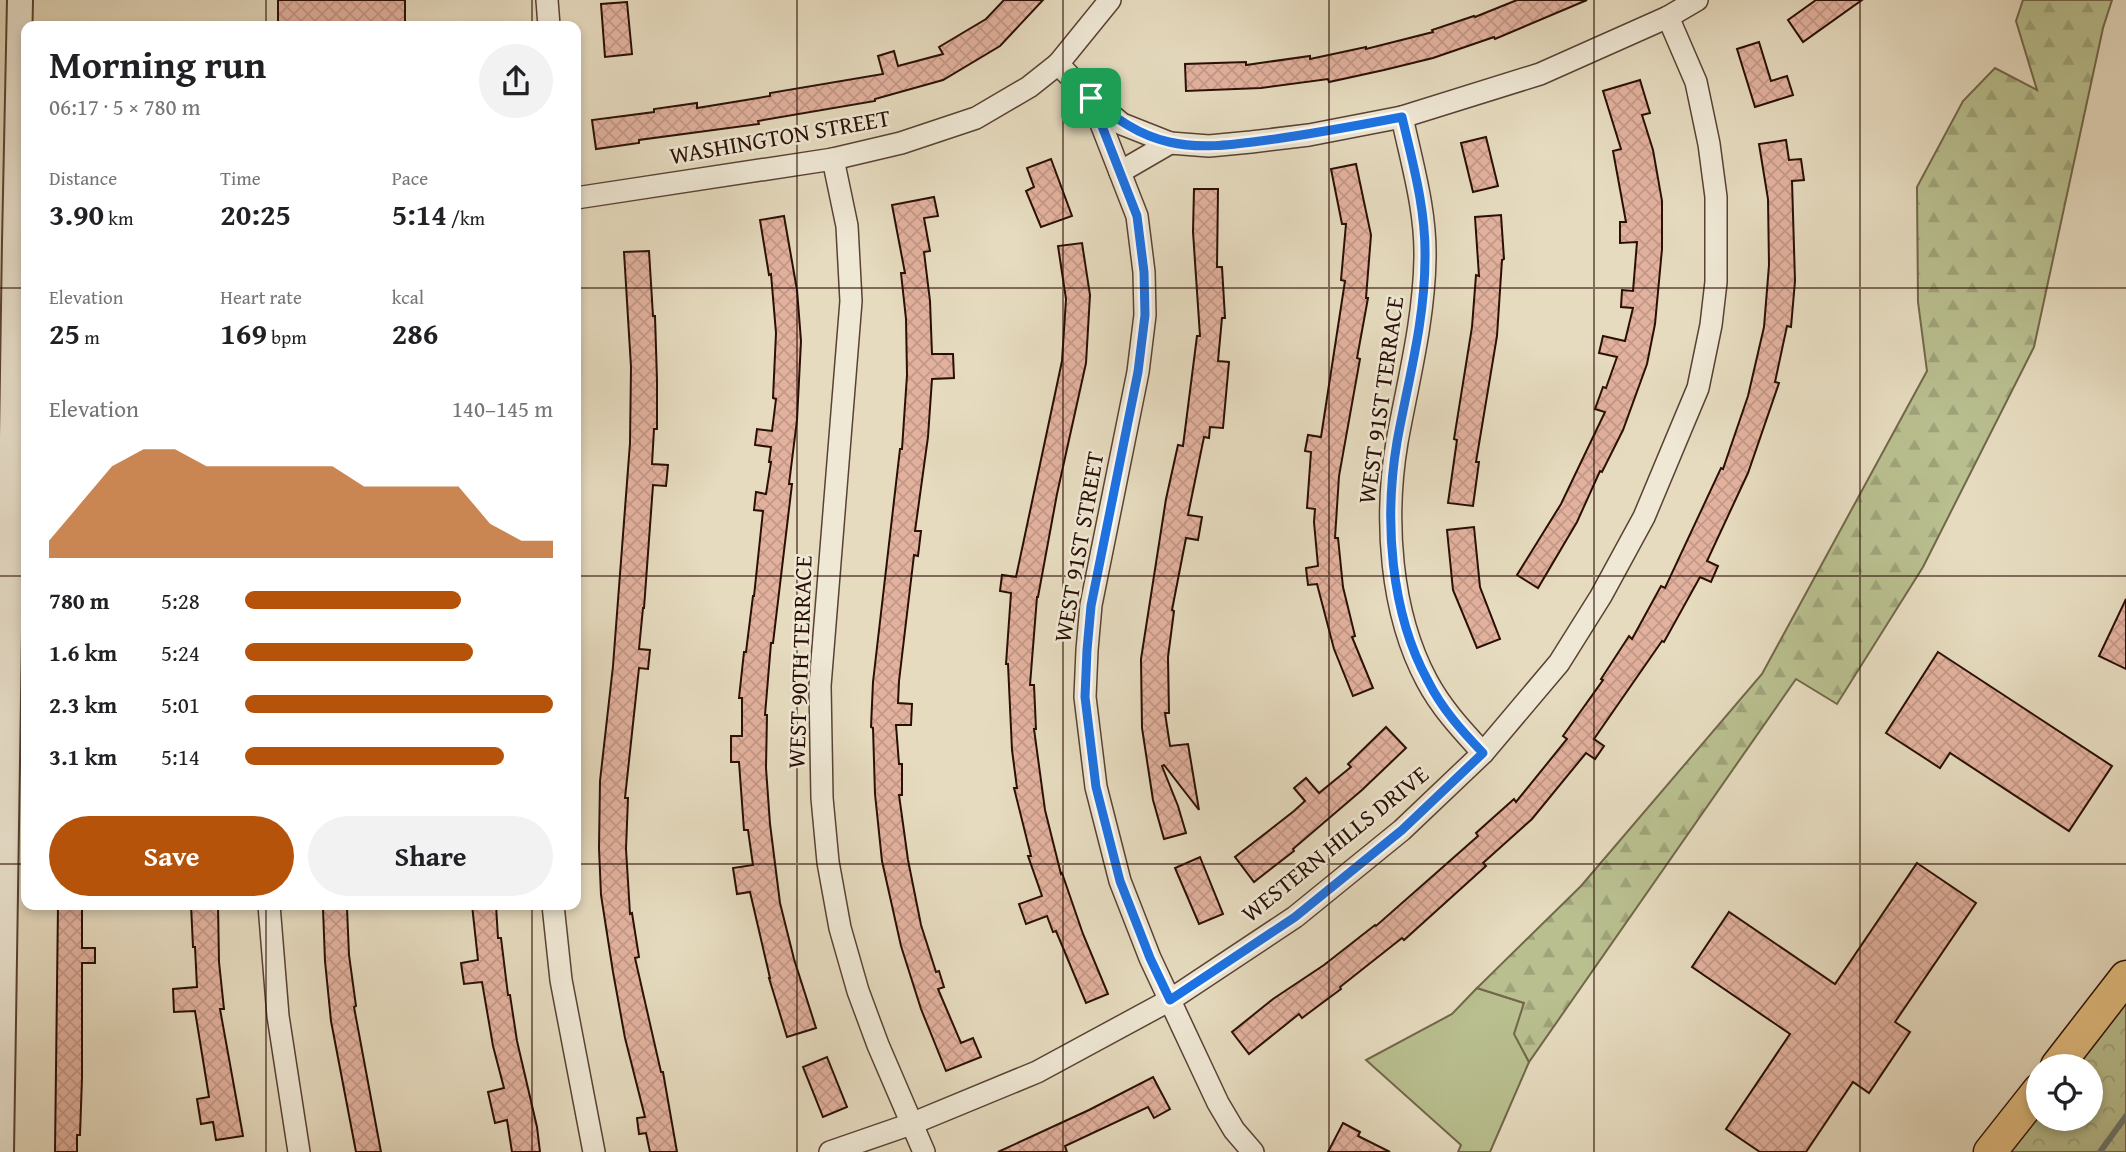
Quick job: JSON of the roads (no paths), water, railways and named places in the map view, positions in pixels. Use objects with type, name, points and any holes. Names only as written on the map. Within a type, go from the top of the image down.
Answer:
[{"type":"main road","points":[[2066,1054],[2126,977]]},
{"type":"main road","points":[[1990,1152],[2026,1106]]},
{"type":"street","points":[[1,1152],[2,962],[21,230],[20,0]]},
{"type":"street","points":[[547,0],[549,21]]},
{"type":"street","points":[[1058,64],[1110,0]]},
{"type":"street","points":[[1091,98],[1122,124],[1170,142],[1209,146],[1309,135],[1402,117],[1540,74],[1668,17],[1697,0]]},
{"type":"street","name":"WESTERN HILLS DRIVE","points":[[830,1152],[911,1124],[1037,1072],[1170,1000],[1295,917],[1402,830],[1483,753],[1559,663],[1601,596],[1644,517],[1698,388],[1711,325],[1716,282],[1716,197],[1709,144],[1696,82],[1668,17]]},
{"type":"street","name":"WEST 91ST STREET","points":[[1058,64],[1091,98],[1137,216],[1144,272],[1145,315],[1138,372],[1091,606],[1085,697],[1096,787],[1120,881],[1150,958],[1218,1102],[1234,1130],[1253,1152]]},
{"type":"street","name":"WASHINGTON STREET","points":[[581,197],[833,159],[901,143],[976,118],[1029,87],[1058,64]]},
{"type":"street","name":"WEST 91ST TERRACE","points":[[1402,117],[1423,215],[1425,259],[1420,327],[1397,444],[1392,487],[1391,529],[1395,580],[1406,629],[1427,681],[1452,721],[1483,753]]},
{"type":"street","points":[[1120,172],[1170,142]]},
{"type":"street","name":"WEST 90TH TERRACE","points":[[833,159],[847,226],[851,301],[821,686],[822,798],[828,862],[840,928],[858,991],[924,1152]]},
{"type":"street","points":[[269,910],[278,1016],[299,1152]]},
{"type":"street","points":[[554,910],[561,980],[594,1152]]},
{"type":"waterway","points":[[2100,1152],[2126,1116]]}]
